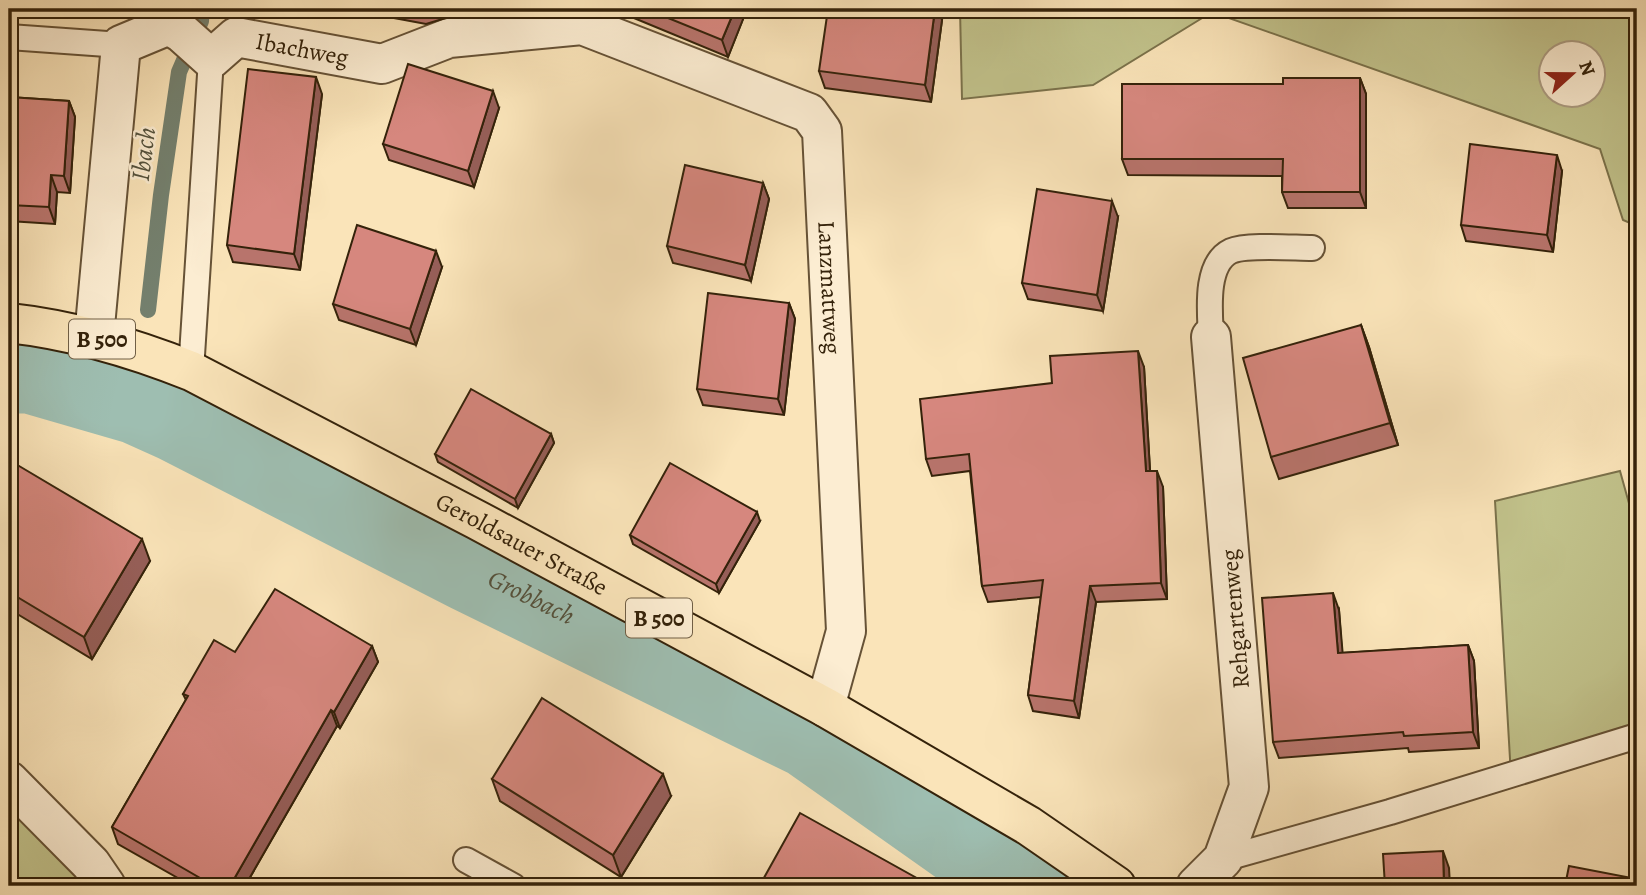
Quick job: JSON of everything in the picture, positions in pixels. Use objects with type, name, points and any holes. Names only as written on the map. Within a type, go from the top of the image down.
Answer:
[{"type":"main road","name":"Geroldsauer Straße","points":[[9,323],[94,337],[143,351],[191,370],[825,707],[1029,826],[1116,886]]},
{"type":"street","name":"Ibachweg","points":[[187,35],[236,37],[382,64],[449,38],[582,25]]},
{"type":"street","name":"Lanzmattweg","points":[[582,25],[809,113],[822,131],[846,631],[825,707]]},
{"type":"street","points":[[94,337],[121,46],[187,35]]},
{"type":"street","name":"Rehgartenweg","points":[[1196,886],[1223,859],[1249,787],[1211,337]]},
{"type":"street","points":[[9,781],[91,864],[106,886]]},
{"type":"lane","points":[[187,35],[191,370]]},
{"type":"lane","points":[[9,37],[121,46]]},
{"type":"lane","points":[[1211,337],[1211,281],[1219,262],[1231,251],[1253,248],[1312,248]]},
{"type":"lane","points":[[1223,859],[1637,736]]},
{"type":"lane","points":[[466,860],[513,886]]},
{"type":"green space","points":[[960,9],[1637,9],[1637,226],[1623,220],[1600,149],[1212,12],[1093,85],[962,99]]},
{"type":"green space","points":[[1620,471],[1637,532],[1637,736],[1511,776],[1495,501]]},
{"type":"green space","points":[[9,781],[100,886],[9,886]]},
{"type":"building","points":[[646,9],[735,9],[722,40]]},
{"type":"building","points":[[828,9],[935,9],[925,85],[819,71]]},
{"type":"building","points":[[408,64],[493,91],[468,171],[383,144]]},
{"type":"building","points":[[248,69],[316,77],[294,254],[227,245]]},
{"type":"building","points":[[1283,78],[1360,78],[1360,192],[1282,192],[1283,159],[1122,159],[1122,84],[1283,84]]},
{"type":"building","points":[[9,97],[69,101],[64,176],[51,175],[49,207],[9,205]]},
{"type":"building","points":[[1470,144],[1557,155],[1547,235],[1461,225]]},
{"type":"building","points":[[685,165],[763,183],[745,265],[667,246]]},
{"type":"building","points":[[1037,189],[1112,201],[1097,295],[1022,283]]},
{"type":"building","points":[[357,225],[436,251],[410,329],[333,304]]},
{"type":"building","points":[[708,293],[789,303],[778,399],[697,389]]},
{"type":"building","points":[[1361,325],[1390,423],[1271,457],[1243,358]]},
{"type":"building","points":[[1138,351],[1146,471],[1157,471],[1161,583],[1090,586],[1074,701],[1028,695],[1043,580],[982,586],[969,454],[926,459],[920,399],[1052,383],[1050,356]]},
{"type":"building","points":[[471,389],[551,434],[515,499],[435,454]]},
{"type":"building","points":[[9,460],[142,539],[84,637],[9,592]]},
{"type":"building","points":[[670,463],[757,512],[716,584],[630,535]]},
{"type":"building","points":[[275,589],[372,646],[334,712],[331,710],[230,886],[214,886],[112,827],[188,696],[183,694],[214,640],[235,652]]},
{"type":"building","points":[[1333,593],[1338,653],[1468,645],[1473,732],[1404,736],[1403,732],[1273,742],[1262,598]]},
{"type":"building","points":[[542,698],[663,774],[613,855],[492,779]]},
{"type":"building","points":[[800,813],[931,886],[760,885]]},
{"type":"building","points":[[1443,851],[1444,886],[1385,886],[1383,854]]},
{"type":"building","points":[[1569,866],[1637,879],[1637,886],[1565,886]]},
{"type":"waterway","name":"Ibach","points":[[148,310],[179,72],[201,21],[202,9]]},
{"type":"waterway","name":"Grobbach","points":[[9,368],[31,368],[138,399],[178,417],[471,567],[812,734],[1027,886]]}]
